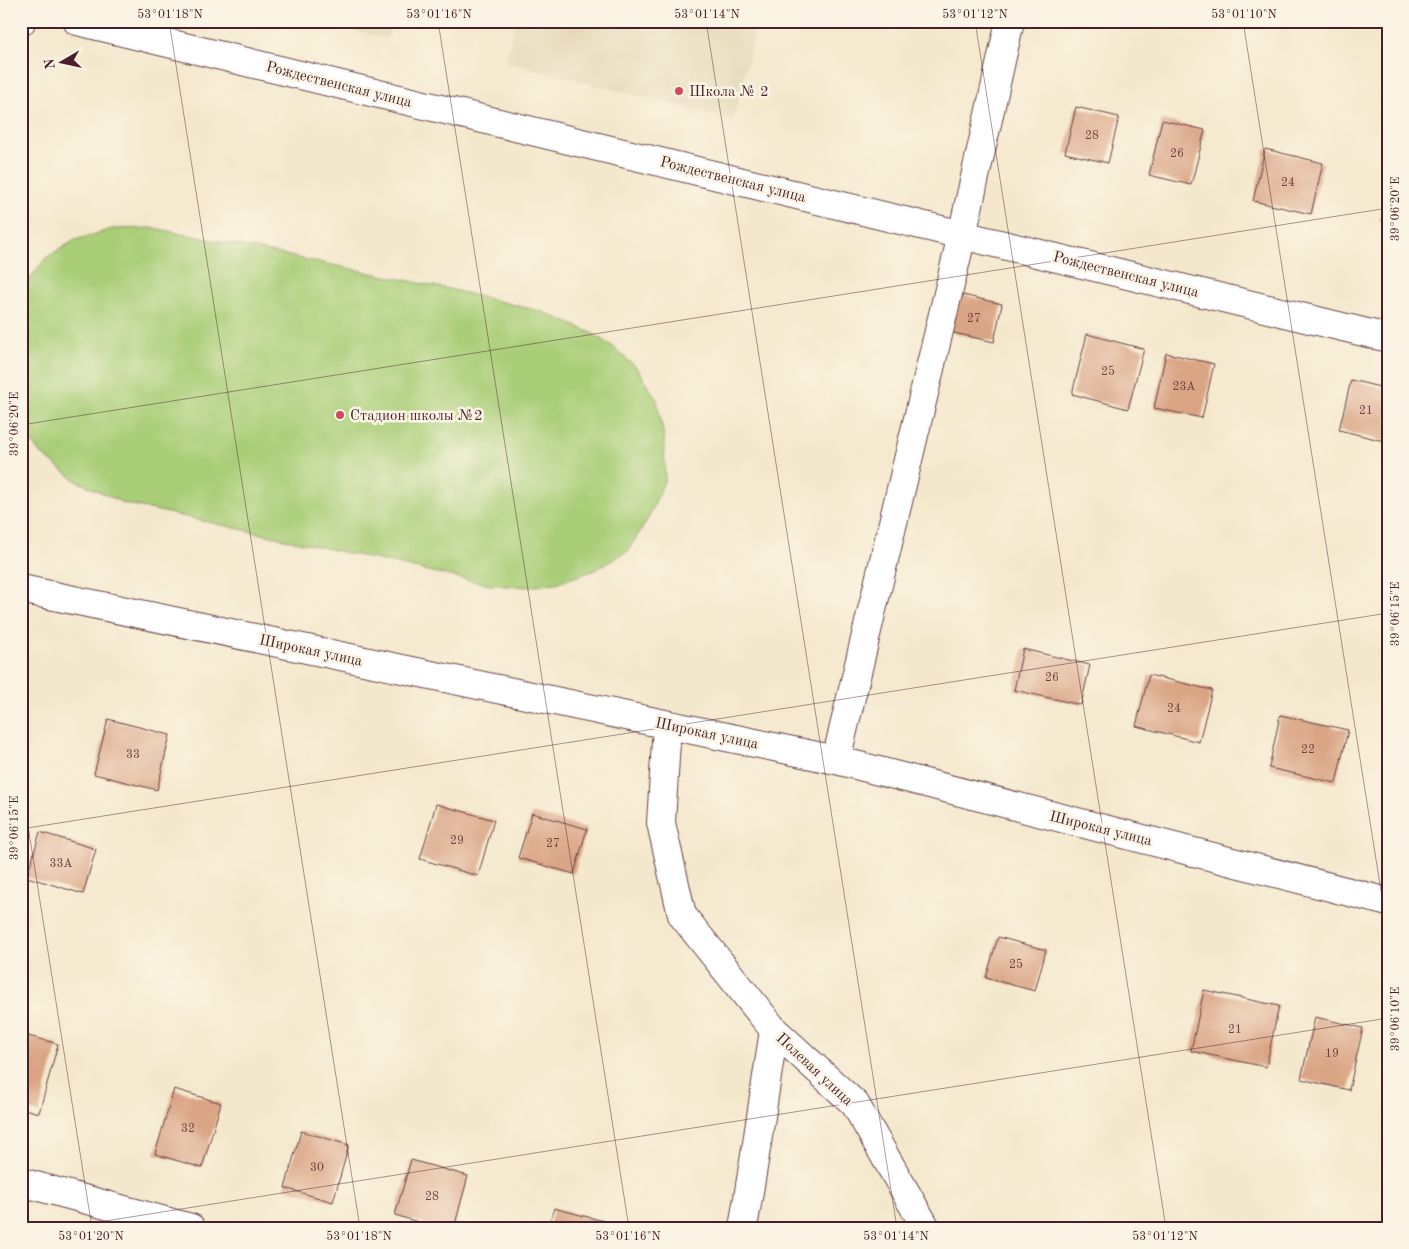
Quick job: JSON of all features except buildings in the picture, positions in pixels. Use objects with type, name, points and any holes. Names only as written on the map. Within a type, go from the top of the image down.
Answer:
[{"type":"street","name":"Рождественская улица","points":[[77,21],[1388,338]]},
{"type":"street","points":[[836,760],[962,235],[1010,21]]},
{"type":"street","name":"Широкая улица","points":[[21,589],[836,760],[1388,902]]},
{"type":"street","points":[[666,725],[661,823],[682,915],[774,1030]]},
{"type":"street","name":"Полевая улица","points":[[743,1228],[774,1030]]},
{"type":"street","name":"Полевая улица","points":[[774,1030],[855,1104],[926,1228]]},
{"type":"street","points":[[21,1182],[191,1228]]},
{"type":"shaded area","points":[[319,21],[392,21],[387,39]]},
{"type":"shaded area","name":"Школа № 2","points":[[515,21],[758,21],[733,120],[505,62]]},
{"type":"green space","name":"Стадион школы №2","points":[[154,228],[453,290],[543,312],[592,333],[612,346],[637,368],[657,400],[664,438],[665,479],[649,517],[628,551],[593,571],[560,582],[530,587],[491,585],[123,503],[75,480],[39,452],[21,429],[21,293],[24,286],[46,258],[75,240],[112,229]]},
{"type":"place","name":"Школа № 2","points":[[679,91]]},
{"type":"place","name":"Стадион школы №2","points":[[340,415]]}]
